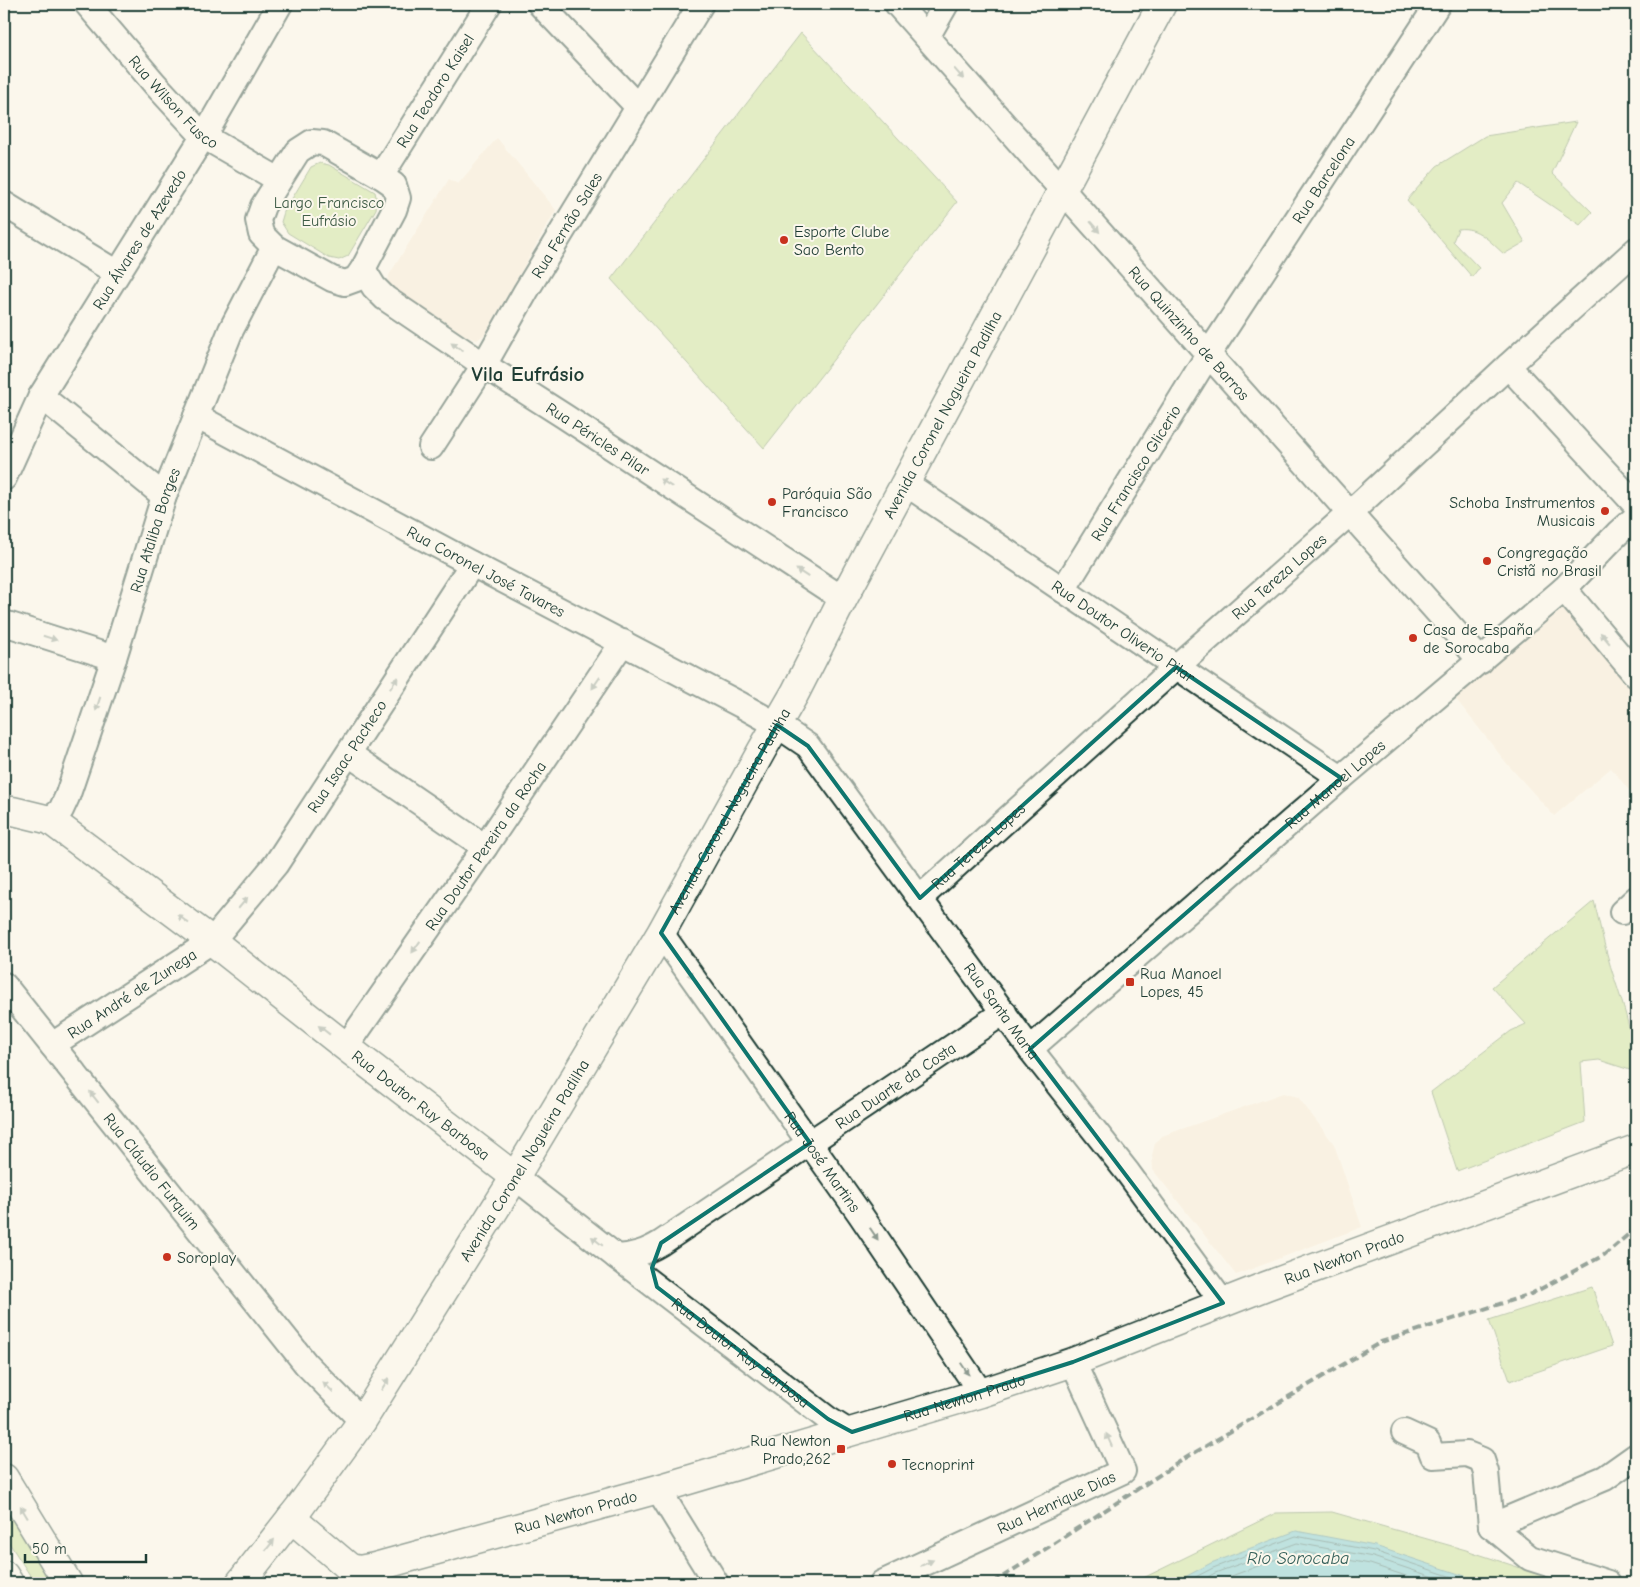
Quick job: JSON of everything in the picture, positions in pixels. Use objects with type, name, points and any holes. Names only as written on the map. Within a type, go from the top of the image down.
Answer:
[{"type":"main road","name":"Avenida Coronel Nogueira Padilha","points":[[240,1583],[291,1518],[362,1421],[516,1177],[661,933],[796,693],[843,599],[1162,4]]},
{"type":"main road","name":"Rua Doutor Ruy Barbosa","points":[[4,799],[14,799],[26,803],[49,819],[212,941],[346,1047],[516,1177]]},
{"type":"main road","points":[[4,811],[13,810],[49,819]]},
{"type":"main road","name":"Rua Newton Prado","points":[[291,1518],[350,1568],[359,1570],[384,1565],[658,1489],[981,1393],[1073,1362],[1224,1303],[1636,1149]]},
{"type":"main road","points":[[4,1478],[68,1583]]},
{"type":"main road","points":[[4,1575],[9,1583]]},
{"type":"street","name":"Rua Wilson Fusco","points":[[87,4],[155,84],[203,136],[279,180]]},
{"type":"street","name":"Rua Álvares de Azevedo","points":[[4,478],[41,396],[203,136],[280,4]]},
{"type":"street","name":"Rua Teodoro Kaisel","points":[[381,176],[488,4]]},
{"type":"street","points":[[540,4],[638,107]]},
{"type":"street","name":"Rua Fernão Sales","points":[[432,447],[484,365],[526,290],[701,4]]},
{"type":"street","name":"Rua Quinzinho de Barros","points":[[897,4],[1481,661]]},
{"type":"street","points":[[927,37],[946,4]]},
{"type":"street","name":"Rua Barcelona","points":[[1208,355],[1438,4]]},
{"type":"street","points":[[312,142],[323,143],[381,176],[394,185],[398,198],[394,210],[356,279],[345,283],[332,279],[274,247],[260,234],[258,220],[263,206],[298,151],[312,142]]},
{"type":"street","points":[[4,204],[117,273]]},
{"type":"street","name":"Rua Ataliba Borges","points":[[49,819],[61,810],[67,798],[114,658],[164,496],[232,330],[274,247]]},
{"type":"street","name":"Rua Tereza Lopes","points":[[920,898],[1350,513],[1636,250]]},
{"type":"street","name":"Rua Péricles Pilar","points":[[363,268],[374,287],[386,298],[484,365],[843,599]]},
{"type":"street","name":"Rua Francisco Glicerio","points":[[1063,590],[1208,355]]},
{"type":"street","points":[[1508,366],[1636,505]]},
{"type":"street","points":[[41,396],[164,496]]},
{"type":"street","name":"Rua Coronel José Tavares","points":[[196,416],[777,725]]},
{"type":"street","name":"Rua Doutor Oliverio Pilar","points":[[905,483],[1341,778]]},
{"type":"street","name":"Rua Manoel Lopes","points":[[1030,1049],[1341,778],[1564,589],[1636,517]]},
{"type":"street","name":"Rua Isaac Pacheco","points":[[212,941],[276,864],[472,564]]},
{"type":"street","points":[[1564,589],[1636,675]]},
{"type":"street","points":[[4,623],[114,658]]},
{"type":"street","name":"Rua Doutor Pereira da Rocha","points":[[346,1047],[485,847],[623,642]]},
{"type":"street","name":"Rua Santa Maria","points":[[777,725],[808,746],[1030,1049],[1128,1173],[1224,1303]]},
{"type":"street","points":[[348,754],[485,847]]},
{"type":"street","name":"Rua José Martins","points":[[661,933],[860,1214],[981,1393]]},
{"type":"street","name":"Rua André de Zunega","points":[[52,1045],[212,941]]},
{"type":"street","name":"Rua Cláudio Furquim","points":[[4,985],[306,1364],[362,1421]]},
{"type":"street","name":"Rua Duarte da Costa","points":[[616,1257],[639,1254],[661,1243],[1004,1012]]},
{"type":"street","name":"Rua Doutor Ruy Barbosa","points":[[516,1177],[616,1257],[838,1426],[852,1432]]},
{"type":"street","points":[[657,1287],[653,1278],[652,1268],[656,1250],[661,1243]]},
{"type":"street","name":"Rua Henrique Dias","points":[[882,1583],[1123,1471],[1073,1362]]},
{"type":"street","name":"Rua Doutor Ruy Barbosa","points":[[811,1443],[818,1437],[821,1425],[816,1408]]},
{"type":"street","points":[[1404,1432],[1428,1443],[1433,1456],[1467,1454],[1482,1460],[1486,1472],[1491,1526],[1530,1558],[1608,1583]]},
{"type":"street","points":[[1491,1526],[1605,1478],[1636,1456]]},
{"type":"street","points":[[658,1489],[716,1583]]},
{"type":"highlighted area","points":[[1176,667],[1341,778],[1030,1049],[1223,1303],[1073,1362],[852,1432],[828,1419],[657,1287],[652,1268],[661,1243],[810,1143],[661,933],[777,725],[808,746],[920,898]]},
{"type":"shaded area","points":[[497,138],[556,210],[485,334],[477,340],[468,337],[392,287],[388,281],[389,275],[449,179],[458,184]]},
{"type":"shaded area","points":[[1564,608],[1636,692],[1636,799],[1611,768],[1554,816],[1508,765],[1455,698]]},
{"type":"shaded area","points":[[1283,1093],[1298,1097],[1334,1144],[1362,1227],[1236,1275],[1153,1170],[1152,1155],[1155,1143],[1162,1136]]},
{"type":"green space","name":"Esporte Clube Sao Bento","points":[[801,33],[957,202],[764,448],[611,279]]},
{"type":"green space","points":[[1576,122],[1552,173],[1592,212],[1580,225],[1518,183],[1502,203],[1525,242],[1504,254],[1478,232],[1458,229],[1453,241],[1479,268],[1472,277],[1407,200],[1437,166],[1485,136]]},
{"type":"green space","name":"Largo Francisco Eufrásio","points":[[320,163],[329,165],[375,192],[377,201],[376,209],[348,256],[339,260],[329,258],[288,233],[281,222],[284,212],[311,167]]},
{"type":"green space","points":[[1594,901],[1607,954],[1630,1032],[1632,1059],[1630,1070],[1599,1060],[1581,1062],[1585,1122],[1457,1171],[1431,1092],[1511,1031],[1526,1024],[1492,987]]},
{"type":"green space","points":[[1592,1287],[1612,1346],[1510,1381],[1489,1320]]},
{"type":"green space","points":[[4,1494],[61,1583],[35,1583],[4,1535]]},
{"type":"green space","points":[[1332,1512],[1466,1550],[1566,1583],[1133,1583],[1276,1513]]},
{"type":"water","name":"Rio Sorocaba","points":[[1296,1531],[1375,1546],[1486,1583],[1174,1583],[1211,1563]]},
{"type":"railway","points":[[993,1583],[1184,1459],[1381,1342],[1531,1294],[1604,1255],[1636,1228]]},
{"type":"place","name":"Esporte Clube Sao Bento","points":[[784,240]]},
{"type":"place","name":"Paróquia São Francisco","points":[[772,502]]},
{"type":"place","name":"Schoba Instrumentos Musicais","points":[[1605,511]]},
{"type":"place","name":"Congregação Cristã no Brasil","points":[[1487,561]]},
{"type":"place","name":"Casa de España de Sorocaba","points":[[1413,638]]},
{"type":"place","name":"Rua Manoel Lopes, 45","points":[[1130,982]]},
{"type":"place","name":"Soroplay","points":[[167,1257]]},
{"type":"place","name":"Rua Newton Prado,262","points":[[841,1449]]},
{"type":"place","name":"Tecnoprint","points":[[892,1464]]},
{"type":"district","name":"Vila Eufrásio","points":[[528,374]]}]
